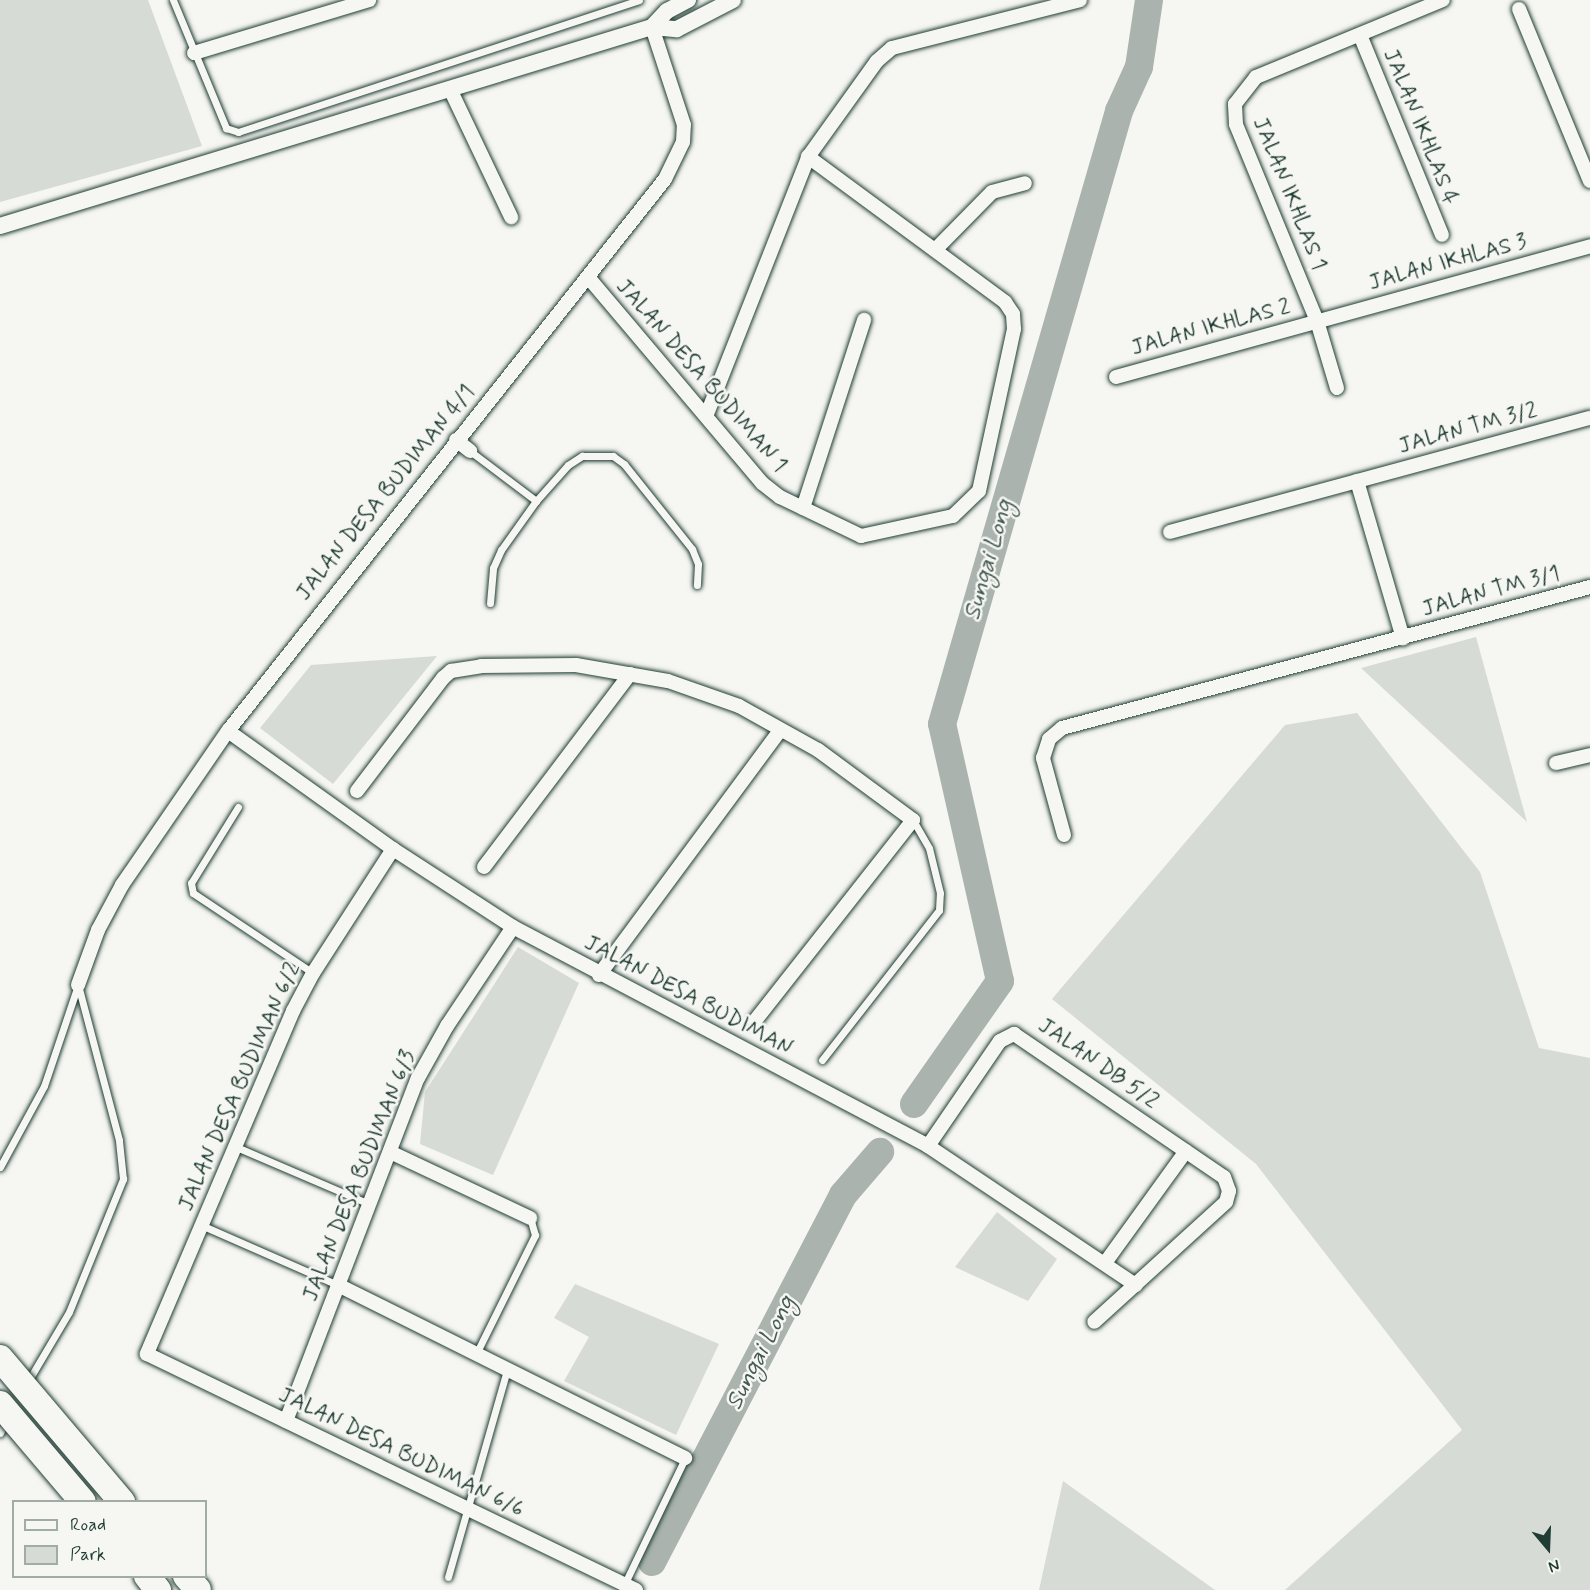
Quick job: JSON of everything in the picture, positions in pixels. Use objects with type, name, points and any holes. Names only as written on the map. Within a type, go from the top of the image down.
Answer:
[{"type":"highway","points":[[0,1358],[120,1500]]},
{"type":"highway","points":[[13,1400],[82,1500]]},
{"type":"highway","points":[[149,1578],[158,1590]]},
{"type":"highway","points":[[188,1578],[198,1590]]},
{"type":"street","points":[[194,53],[369,0]]},
{"type":"street","points":[[652,27],[667,11],[688,0]]},
{"type":"street","points":[[0,226],[342,125],[652,27],[677,29],[733,0]]},
{"type":"street","points":[[707,414],[808,158],[877,61],[892,48],[1080,0]]},
{"type":"street","name":"JALAN IKHLAS 1","points":[[1337,388],[1317,321],[1236,124],[1234,110],[1239,96],[1256,77],[1443,0]]},
{"type":"street","points":[[1519,9],[1590,181]]},
{"type":"street","name":"JALAN DESA BUDIMAN 4/1","points":[[78,985],[98,930],[122,885],[228,731],[665,178],[683,142],[681,110],[652,27]]},
{"type":"street","name":"JALAN IKHLAS 4","points":[[1360,35],[1442,236]]},
{"type":"street","points":[[451,91],[511,217]]},
{"type":"street","points":[[808,158],[935,250],[992,192],[1025,183]]},
{"type":"street","name":"JALAN IKHLAS 3","points":[[1317,321],[1590,246]]},
{"type":"street","name":"JALAN DESA BUDIMAN 1","points":[[588,277],[707,414],[762,483],[803,508],[861,536],[953,516],[979,491],[1014,329],[1013,314],[1005,302],[935,250]]},
{"type":"street","points":[[803,508],[864,320]]},
{"type":"street","name":"JALAN IKHLAS 2","points":[[1116,376],[1317,321]]},
{"type":"street","name":"JALAN TM 3/2","points":[[1170,532],[1590,418]]},
{"type":"street","points":[[456,440],[470,451]]},
{"type":"street","points":[[1357,481],[1403,638]]},
{"type":"street","name":"JALAN TM 3/1","points":[[1064,835],[1043,758],[1049,739],[1062,728],[1590,587]]},
{"type":"street","points":[[357,791],[439,682],[451,672],[481,666],[576,665],[630,674],[705,692],[818,750],[913,820],[755,1021]]},
{"type":"street","points":[[484,867],[630,674]]},
{"type":"street","points":[[599,975],[780,730]]},
{"type":"street","name":"JALAN DESA BUDIMAN","points":[[228,731],[393,849],[513,927],[599,975],[928,1146],[1136,1286]]},
{"type":"street","points":[[1556,764],[1590,754]]},
{"type":"street","name":"JALAN DESA BUDIMAN 6/2","points":[[147,1354],[234,1146],[313,973],[393,849]]},
{"type":"street","name":"JALAN DESA BUDIMAN 6/3","points":[[286,1421],[367,1203],[429,1055],[513,927]]},
{"type":"street","name":"JALAN DB 5/2","points":[[928,1146],[1000,1041],[1014,1034],[1224,1177],[1229,1191],[1226,1202],[1136,1286]]},
{"type":"street","points":[[1105,1263],[1186,1151]]},
{"type":"street","points":[[390,1152],[530,1218]]},
{"type":"street","points":[[338,1285],[685,1458]]},
{"type":"street","points":[[1094,1322],[1136,1286]]},
{"type":"street","name":"JALAN DESA BUDIMAN 6/6","points":[[147,1354],[627,1588]]},
{"type":"lane","points":[[173,0],[226,128],[238,132],[639,0]]},
{"type":"lane","points":[[470,451],[536,501]]},
{"type":"lane","points":[[490,603],[493,567],[536,501],[574,459],[613,456],[624,464],[692,549],[698,564],[697,585]]},
{"type":"lane","points":[[238,807],[191,883],[193,893],[313,973]]},
{"type":"lane","points":[[822,1060],[939,910],[940,893],[929,848],[913,820]]},
{"type":"lane","points":[[0,1167],[44,1086],[78,985]]},
{"type":"lane","points":[[0,1433],[13,1400],[69,1312],[123,1179],[119,1140],[78,985]]},
{"type":"lane","points":[[234,1146],[367,1203]]},
{"type":"lane","points":[[476,1354],[535,1235],[530,1218]]},
{"type":"lane","points":[[201,1225],[338,1285]]},
{"type":"lane","points":[[448,1577],[507,1370]]},
{"type":"lane","points":[[627,1588],[685,1458]]},
{"type":"green space","points":[[0,0],[148,0],[202,146],[0,202]]},
{"type":"green space","points":[[1476,637],[1527,822],[1361,668]]},
{"type":"green space","points":[[437,656],[333,784],[260,728],[311,665]]},
{"type":"green space","points":[[1357,713],[1480,872],[1539,1048],[1590,1058],[1590,1590],[1285,1590],[1462,1430],[1256,1164],[1052,999],[1285,725]]},
{"type":"green space","points":[[518,947],[579,983],[493,1175],[420,1144],[425,1092]]},
{"type":"green space","points":[[997,1212],[1057,1259],[1028,1301],[955,1267]]},
{"type":"green space","points":[[575,1284],[719,1344],[676,1435],[564,1381],[589,1337],[554,1318]]},
{"type":"green space","points":[[1063,1481],[1215,1590],[1039,1590]]},
{"type":"waterway","name":"Sungai Long","points":[[914,1104],[1000,981],[942,724],[1119,111],[1139,67],[1149,0]]},
{"type":"waterway","name":"Sungai Long","points":[[652,1562],[843,1195],[880,1152]]}]
